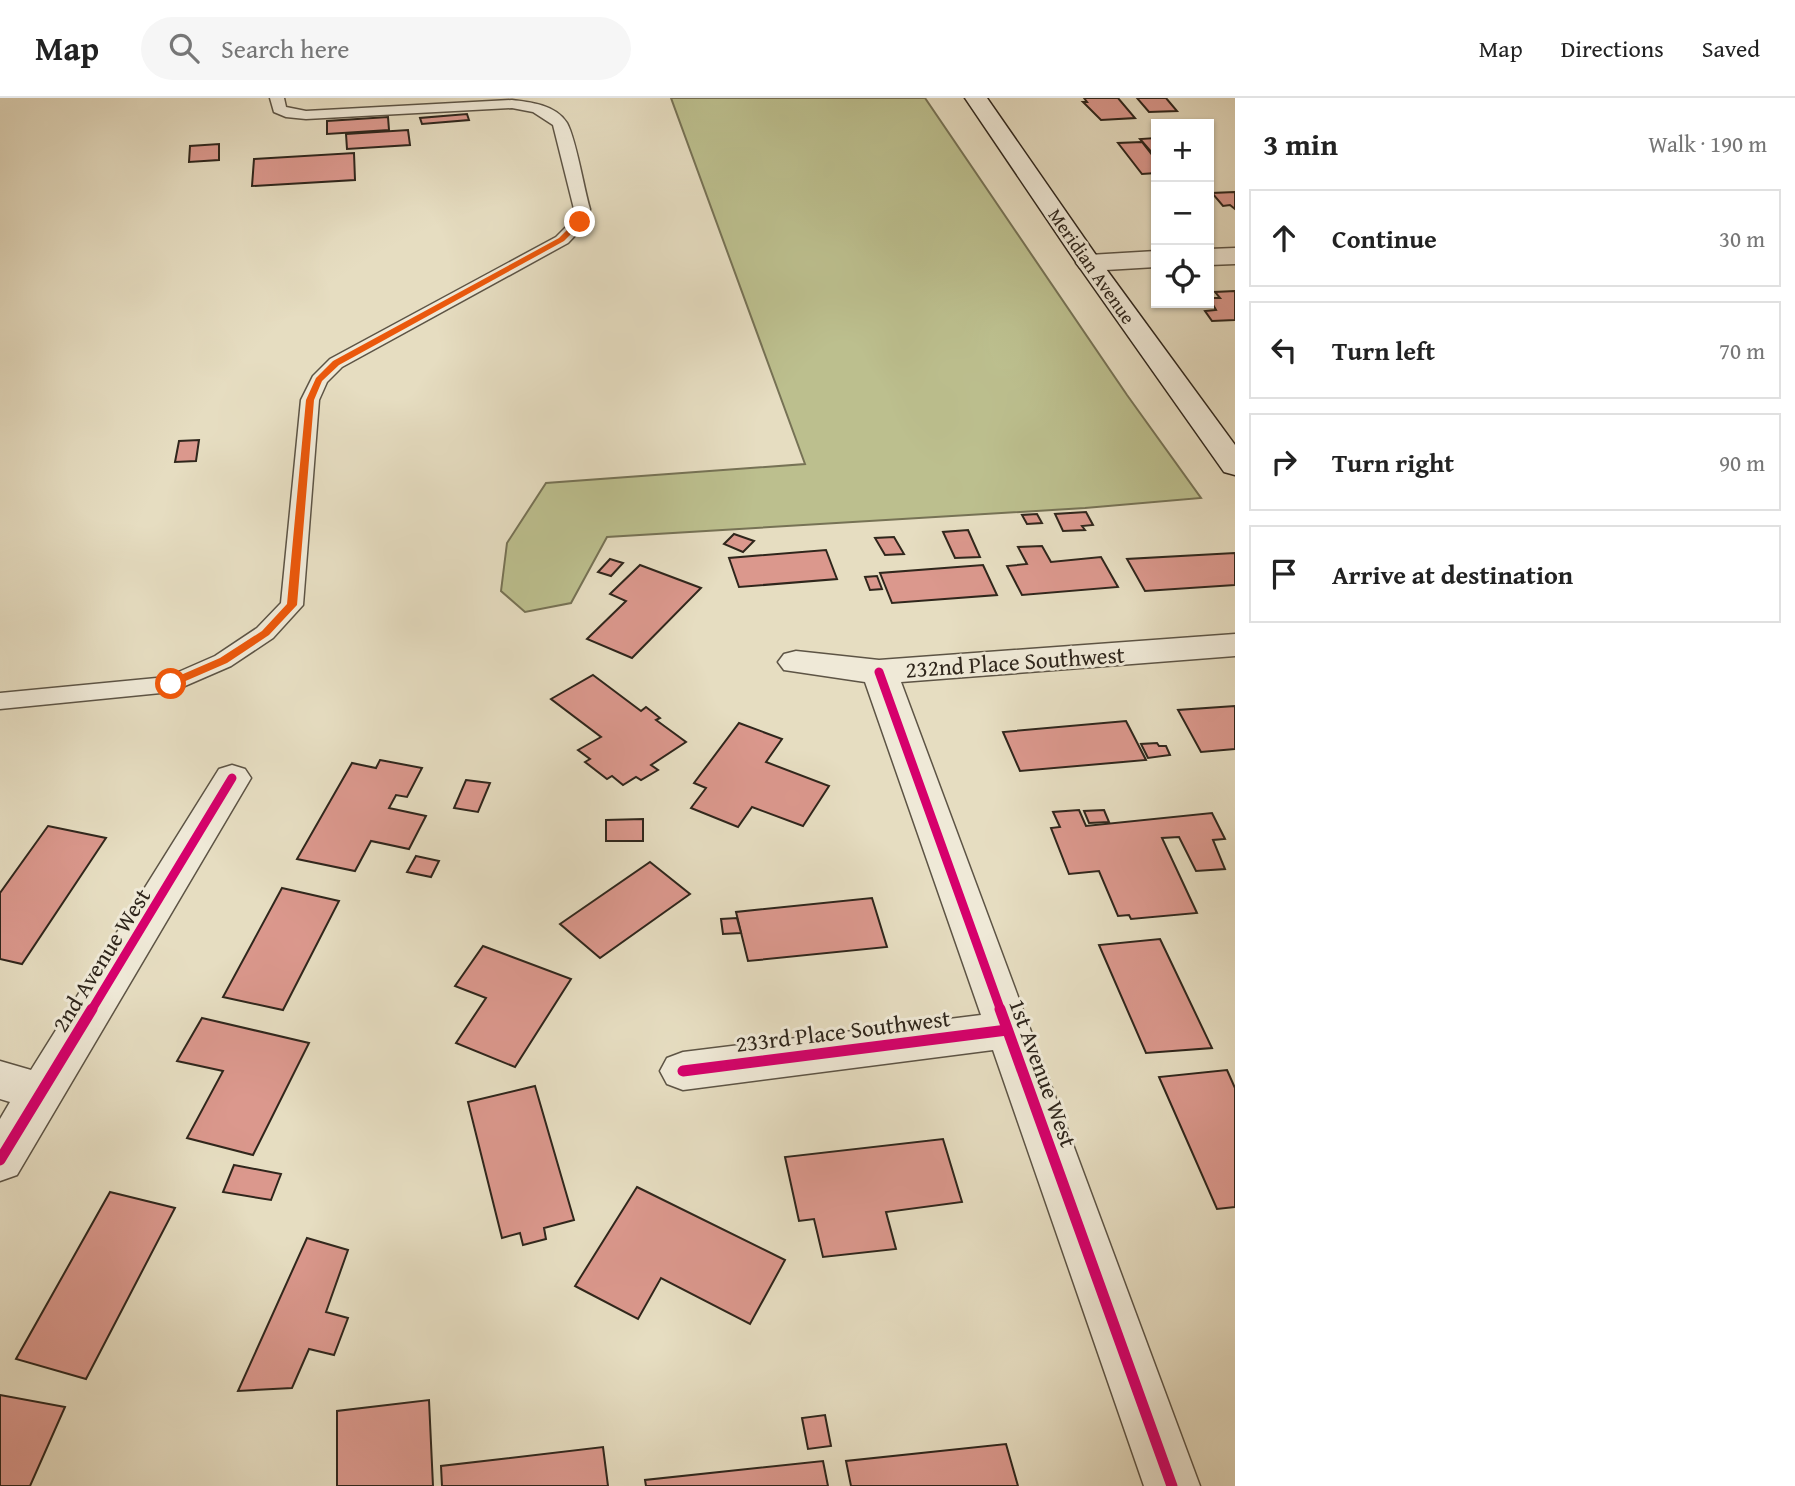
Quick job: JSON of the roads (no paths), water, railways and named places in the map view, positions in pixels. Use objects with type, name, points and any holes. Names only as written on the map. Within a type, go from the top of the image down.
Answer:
[{"type":"street","name":"Meridian Avenue","points":[[976,98],[1089,263],[1235,466]]},
{"type":"street","points":[[1214,257],[1235,256]]},
{"type":"street","points":[[1089,263],[1151,260]]},
{"type":"street","name":"232nd Place Southwest","points":[[796,662],[879,672],[1235,645]]},
{"type":"street","name":"1st Avenue West","points":[[879,672],[1172,1486]]},
{"type":"street","name":"2nd Avenue West","points":[[0,1160],[232,778]]},
{"type":"street","name":"233rd Place Southwest","points":[[683,1071],[1007,1030]]},
{"type":"street","points":[[0,1080],[42,1092]]},
{"type":"lane","points":[[0,701],[171,684],[223,661],[265,633],[292,605],[310,400],[318,380],[336,363],[562,240],[580,222],[582,209],[560,124],[550,113],[533,106],[512,104],[306,115],[286,113],[279,109],[277,98]]}]
